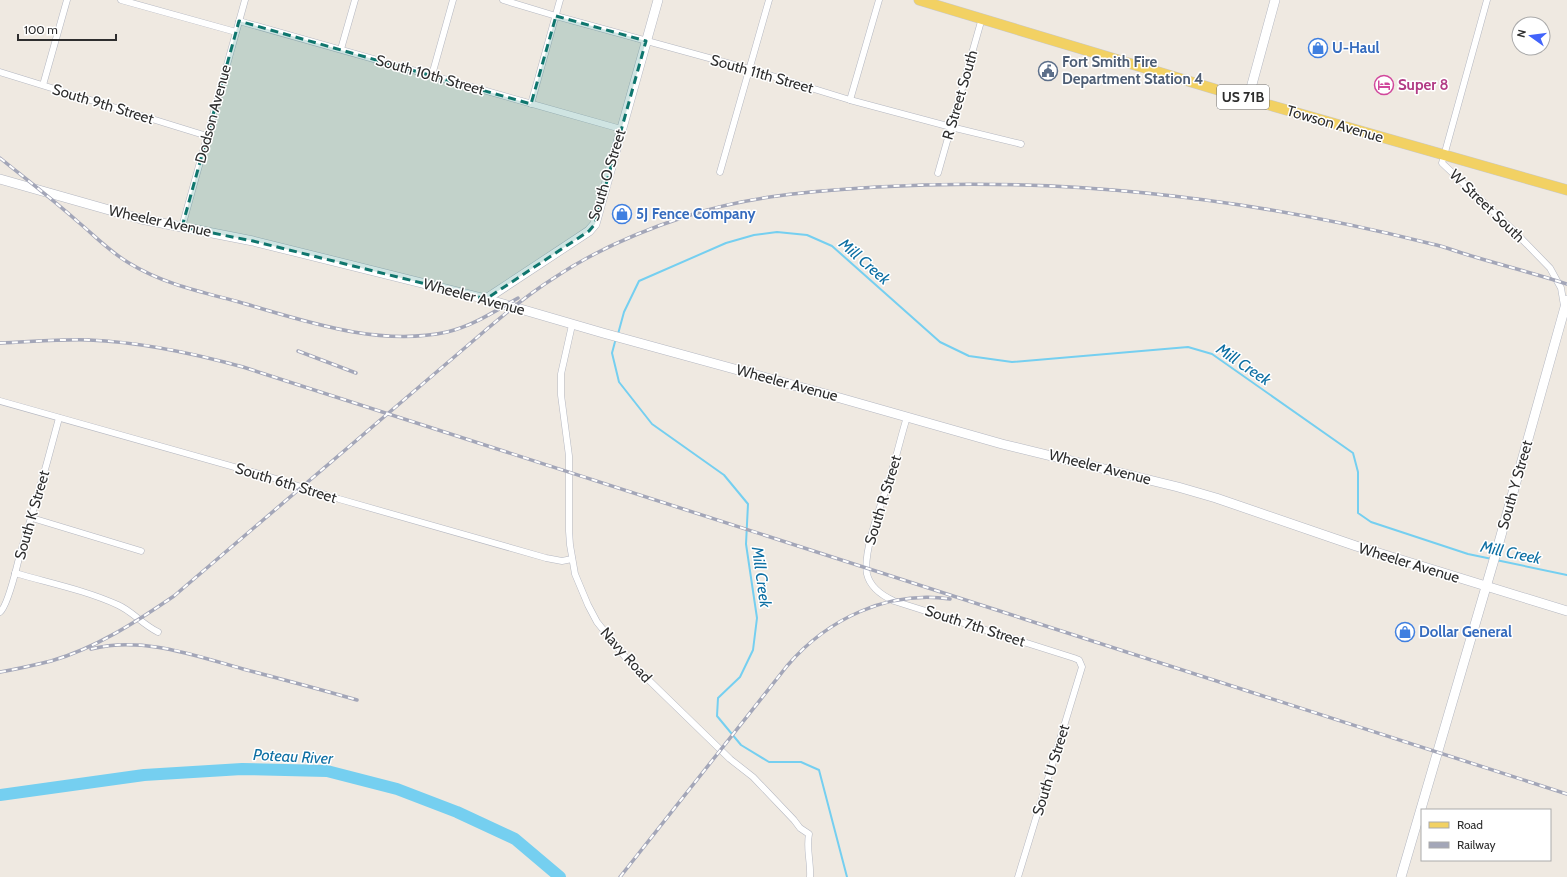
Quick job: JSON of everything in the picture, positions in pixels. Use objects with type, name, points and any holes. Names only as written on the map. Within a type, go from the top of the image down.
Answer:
[{"type":"main road","name":"South O Street","points":[[486,299],[592,228],[596,219],[658,0]]},
{"type":"main road","name":"Towson Avenue","points":[[919,0],[1248,99],[1567,190]]},
{"type":"main road","points":[[1248,99],[1274,0]]},
{"type":"main road","name":"Wheeler Avenue","points":[[0,179],[120,213],[259,243],[486,299],[572,325],[1002,444],[1191,490],[1356,546],[1567,611]]},
{"type":"main road","name":"South Y Street","points":[[1423,809],[1567,300]]},
{"type":"main road","name":"South Y Street","points":[[1401,877],[1421,814]]},
{"type":"street","points":[[43,85],[67,0]]},
{"type":"street","points":[[121,0],[236,32]]},
{"type":"street","name":"Dodson Avenue","points":[[182,227],[245,0]]},
{"type":"street","points":[[341,50],[355,0]]},
{"type":"street","points":[[432,75],[453,0]]},
{"type":"street","name":"South 11th Street","points":[[503,0],[749,69],[850,100],[1021,144]]},
{"type":"street","points":[[531,104],[560,0]]},
{"type":"street","points":[[720,172],[769,0]]},
{"type":"street","points":[[850,100],[879,0]]},
{"type":"street","name":"W Street South","points":[[1486,0],[1472,58],[1442,163],[1512,229],[1550,268],[1561,288],[1564,311]]},
{"type":"street","name":"R Street South","points":[[938,173],[982,18]]},
{"type":"street","name":"South 10th Street","points":[[239,21],[621,129]]},
{"type":"street","name":"South 9th Street","points":[[0,72],[207,136]]},
{"type":"street","name":"Navy Road","points":[[572,325],[561,374],[562,406],[569,456],[569,531],[575,574],[588,605],[597,622],[618,649],[730,759],[753,777],[800,828],[809,834],[807,844],[810,860],[810,877]]},
{"type":"street","name":"South 6th Street","points":[[0,401],[270,477],[339,499],[546,558],[562,561],[572,559]]},
{"type":"street","name":"South R Street","points":[[872,584],[867,575],[866,568],[869,546],[907,417]]},
{"type":"street","name":"South K Street","points":[[1,611],[5,605],[32,518],[59,418]]},
{"type":"street","points":[[32,518],[141,551]]},
{"type":"street","points":[[15,574],[85,592],[109,601],[125,608],[139,620],[158,632]]},
{"type":"street","name":"South 7th Street","points":[[872,584],[880,593],[894,601],[1074,658],[1081,663]]},
{"type":"street","name":"South U Street","points":[[1018,877],[1082,672],[1081,663]]},
{"type":"highlighted area","points":[[556,16],[646,41],[595,224],[589,231],[486,299],[253,241],[182,227],[239,21],[531,104]]},
{"type":"waterway","name":"Mill Creek","points":[[618,334],[624,312],[639,281],[726,243],[754,235],[777,232],[807,235],[832,246],[940,342],[969,356],[1012,362],[1188,347],[1212,354],[1353,453],[1358,472],[1358,513],[1371,522],[1468,554],[1492,559]]},
{"type":"waterway","name":"Mill Creek","points":[[616,338],[612,353],[619,382],[652,424],[724,475],[748,504],[746,544],[757,618],[753,650],[740,677],[718,698],[717,716],[741,745],[769,762],[801,762],[819,770],[847,877]]},
{"type":"waterway","name":"Mill Creek","points":[[1496,560],[1567,575]]},
{"type":"waterway","name":"Poteau River","points":[[0,795],[144,775],[242,769],[327,771],[397,789],[457,812],[515,839],[560,877]]},
{"type":"railway","points":[[0,158],[115,254],[129,263],[155,277],[183,287],[290,317],[342,330],[368,334],[421,336],[447,332],[466,326],[484,318],[518,298]]},
{"type":"railway","points":[[0,672],[68,656],[100,642],[145,615],[174,596],[519,302],[569,268],[618,242],[670,222],[710,209],[757,199],[829,190],[947,184],[1086,188],[1156,194],[1295,214],[1364,228],[1437,245],[1567,284]]},
{"type":"railway","points":[[0,343],[67,340],[108,341],[166,349],[243,367],[1567,794]]},
{"type":"railway","points":[[298,351],[356,373]]},
{"type":"railway","points":[[620,877],[787,666],[803,649],[821,634],[840,622],[860,612],[882,604],[904,599],[927,597],[950,599]]},
{"type":"railway","points":[[91,649],[129,645],[167,649],[357,700]]},
{"type":"place","name":"U-Haul","points":[[1318,48]]},
{"type":"place","name":"Fort Smith Fire Department Station 4","points":[[1048,71]]},
{"type":"place","name":"Super 8","points":[[1384,85]]},
{"type":"place","name":"5J Fence Company","points":[[622,214]]},
{"type":"place","name":"Dollar General","points":[[1405,632]]}]
